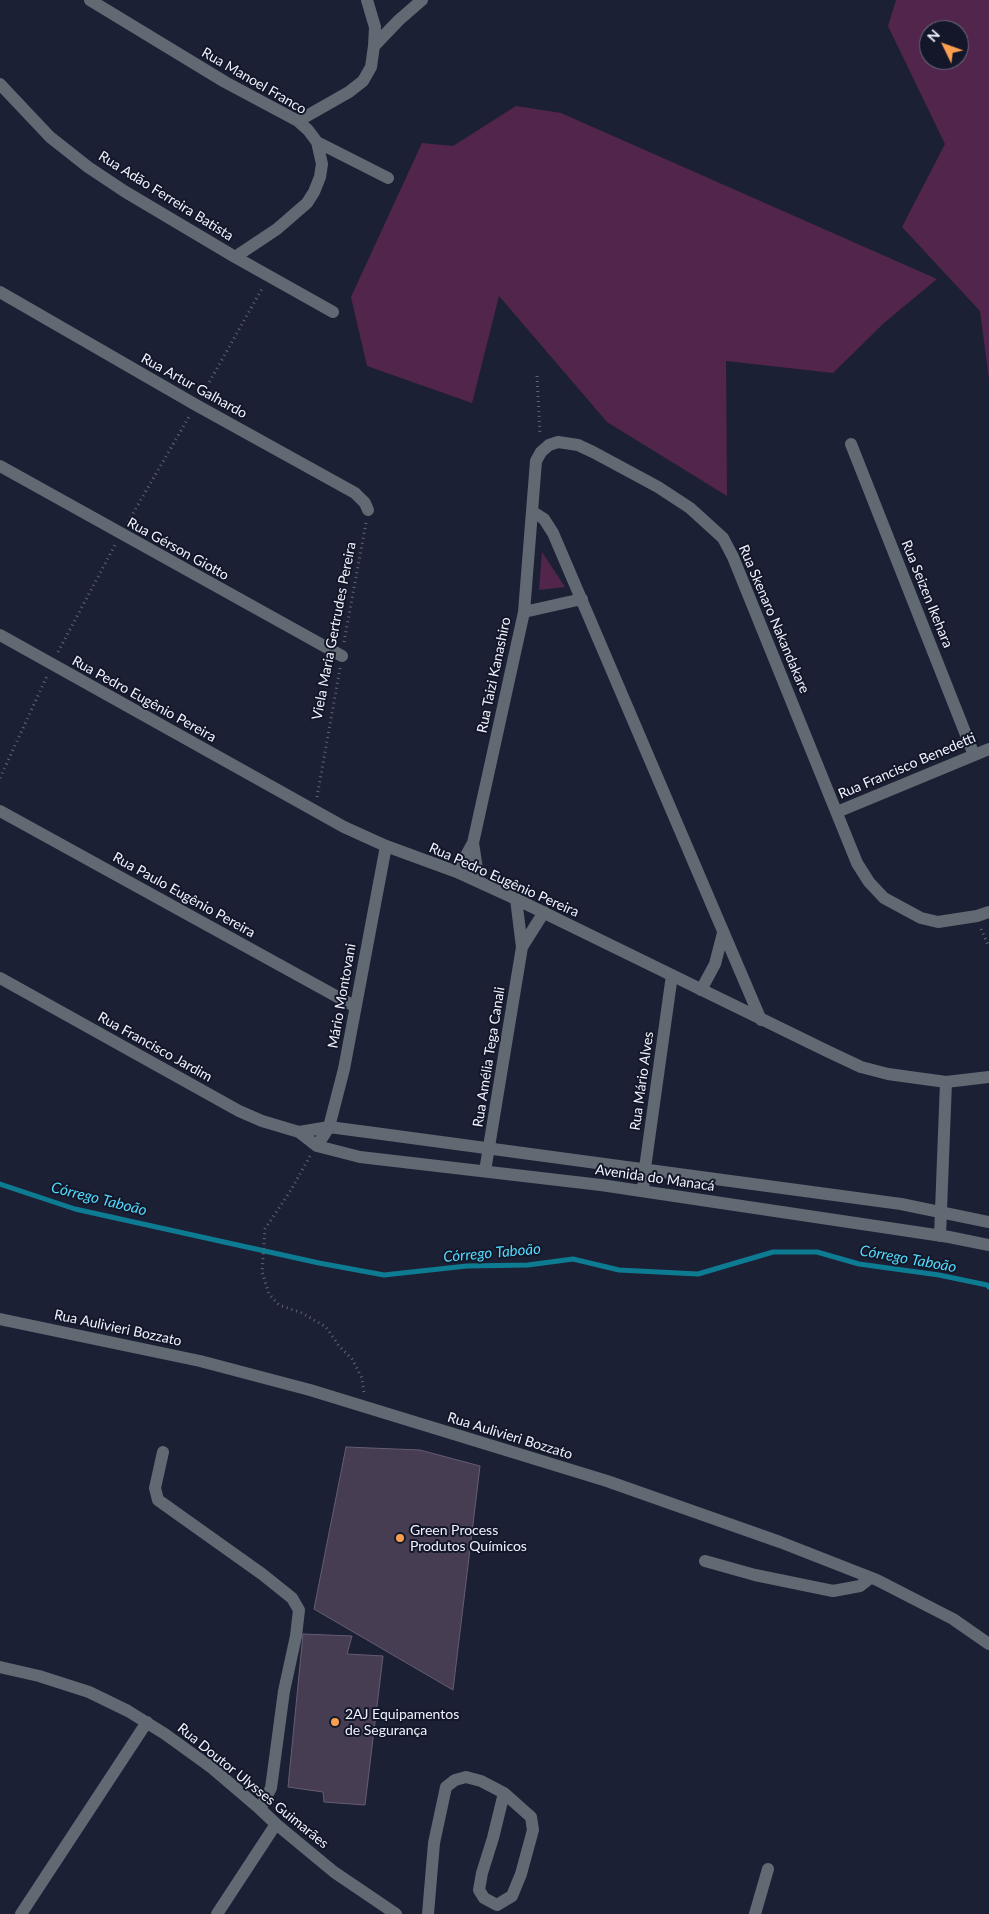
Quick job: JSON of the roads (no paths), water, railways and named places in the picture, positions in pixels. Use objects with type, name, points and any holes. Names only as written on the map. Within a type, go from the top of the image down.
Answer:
[{"type":"street","name":"Rua Manoel Franco","points":[[90,0],[217,78],[298,121],[317,142]]},
{"type":"street","points":[[298,121],[348,92],[363,81],[371,66],[375,27],[367,0]]},
{"type":"street","points":[[374,46],[422,0]]},
{"type":"street","name":"Rua Adão Ferreira Batista","points":[[0,84],[50,137],[124,191],[235,257],[333,312]]},
{"type":"street","points":[[235,257],[277,229],[293,216],[310,197],[320,177],[322,164],[317,142]]},
{"type":"street","points":[[317,142],[388,178]]},
{"type":"street","name":"Rua Artur Galhardo","points":[[0,292],[196,405],[355,492],[365,503],[368,510]]},
{"type":"street","name":"Rua Skenaro Nakandakare","points":[[532,512],[535,470],[541,452],[549,445],[558,442],[578,445],[593,452],[658,487],[690,508],[723,538],[733,557],[857,863],[869,882],[884,898],[921,918],[938,922],[989,912]]},
{"type":"street","name":"Rua Seizen Ikehara","points":[[851,444],[974,755]]},
{"type":"street","name":"Rua Gérson Giotto","points":[[0,466],[342,656]]},
{"type":"street","points":[[532,512],[544,519],[553,533],[722,933],[761,1020]]},
{"type":"street","name":"Rua Taizi Kanashiro","points":[[458,872],[473,843],[524,612],[532,512]]},
{"type":"street","points":[[524,612],[582,599]]},
{"type":"street","name":"Rua Pedro Eugênio Pereira","points":[[0,635],[314,812],[386,846],[458,872],[544,912],[761,1020],[861,1067],[888,1074],[946,1082],[989,1077]]},
{"type":"street","name":"Rua Francisco Benedetti","points":[[837,812],[989,749]]},
{"type":"street","name":"Rua Paulo Eugênio Pereira","points":[[0,810],[354,1006]]},
{"type":"street","name":"Rua Taizi Kanashiro","points":[[473,843],[479,882]]},
{"type":"street","name":"Mário Montovani","points":[[317,1146],[329,1127],[344,1069],[354,1006],[386,846]]},
{"type":"street","name":"Rua Amélia Tega Canali","points":[[485,1171],[522,947],[516,899]]},
{"type":"street","name":"Rua Amélia Tega Canali","points":[[522,947],[544,912]]},
{"type":"street","points":[[701,990],[716,964],[722,933]]},
{"type":"street","name":"Rua Mário Alves","points":[[643,1191],[672,975]]},
{"type":"street","name":"Rua Francisco Jardim","points":[[0,978],[239,1111],[262,1121],[298,1132],[317,1146]]},
{"type":"street","points":[[940,1236],[946,1082]]},
{"type":"street","name":"Avenida do Manacá","points":[[329,1127],[604,1165],[645,1168],[901,1204],[989,1222]]},
{"type":"street","name":"Rua Francisco Jardim","points":[[298,1132],[329,1127]]},
{"type":"street","name":"Avenida do Manacá","points":[[317,1146],[360,1157],[643,1191],[989,1245]]},
{"type":"street","name":"Rua Aulivieri Bozzato","points":[[0,1318],[200,1361],[310,1390],[607,1481],[780,1542],[870,1578],[953,1619],[989,1644]]},
{"type":"street","points":[[163,1452],[155,1488],[158,1500],[262,1574],[292,1598],[299,1610],[296,1636],[284,1691],[271,1788],[260,1809]]},
{"type":"street","points":[[705,1561],[755,1575],[833,1591],[860,1586],[870,1578]]},
{"type":"street","name":"Rua Doutor Ulysses Guimarães","points":[[0,1667],[39,1676],[89,1692],[147,1722],[212,1768],[334,1872],[396,1914]]},
{"type":"street","points":[[21,1914],[147,1722]]},
{"type":"street","points":[[428,1914],[434,1843],[446,1787],[455,1780],[466,1777],[481,1781],[504,1793],[531,1817],[533,1830],[522,1874],[512,1896],[497,1905],[484,1898],[479,1890],[504,1793]]},
{"type":"street","points":[[217,1914],[276,1824]]},
{"type":"street","points":[[755,1914],[768,1869]]},
{"type":"waterway","name":"Córrego Taboão","points":[[0,1184],[75,1209],[319,1263],[384,1275],[467,1266],[528,1265],[573,1259],[619,1270],[698,1274],[773,1252],[817,1252],[859,1264],[939,1275],[989,1287]]},
{"type":"place","name":"Green Process Produtos Químicos","points":[[400,1538]]},
{"type":"place","name":"2AJ Equipamentos de Segurança","points":[[335,1722]]}]
